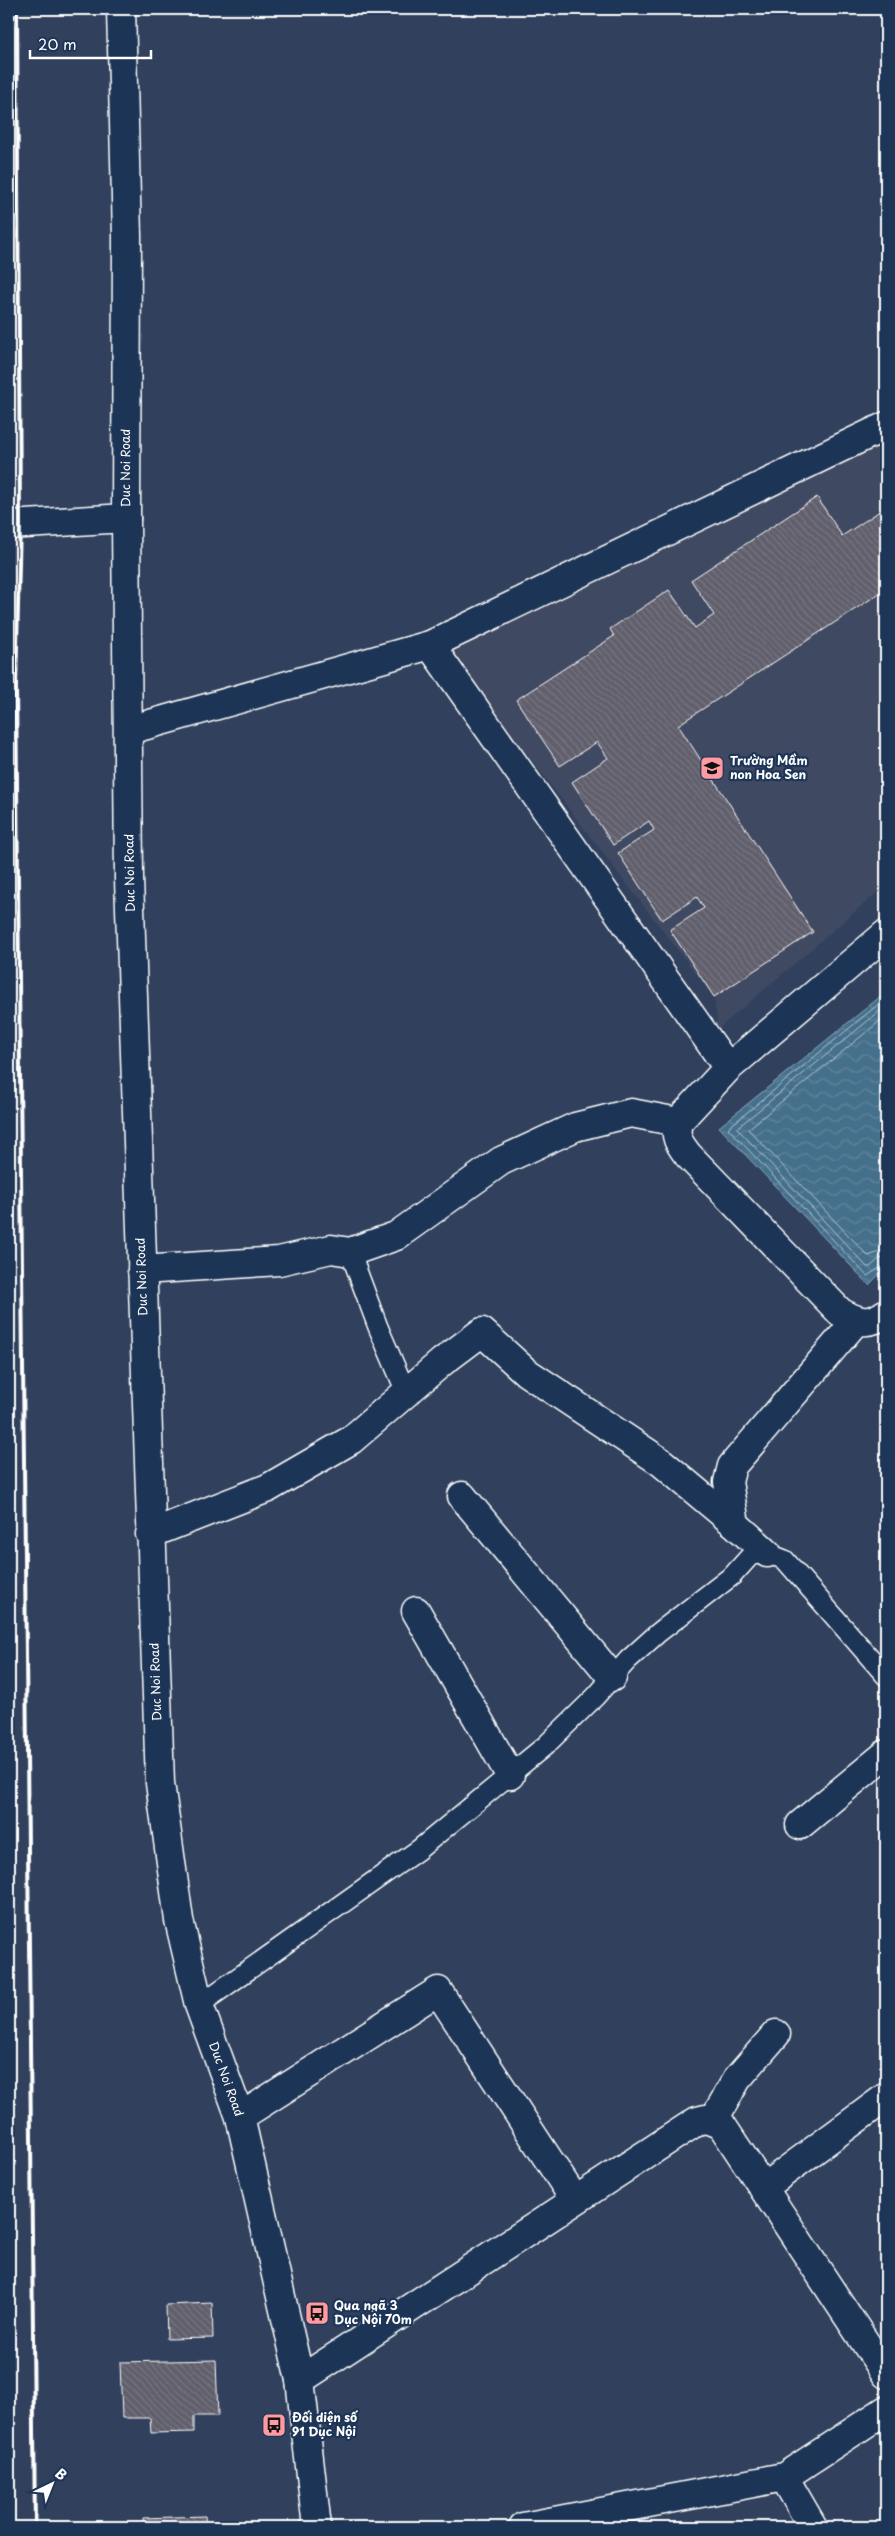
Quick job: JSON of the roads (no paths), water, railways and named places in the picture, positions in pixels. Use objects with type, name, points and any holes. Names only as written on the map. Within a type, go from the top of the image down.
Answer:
[{"type":"street","name":"Duc Noi Road","points":[[121,9],[127,236],[126,518],[129,879],[160,1783],[179,1920],[199,2005],[240,2117],[300,2380],[317,2527]]},
{"type":"street","points":[[129,730],[430,645],[886,426]]},
{"type":"street","points":[[9,526],[126,518]]},
{"type":"street","points":[[430,645],[728,1068]]},
{"type":"street","points":[[886,934],[728,1068],[678,1122],[676,1131],[677,1141],[688,1155],[826,1300],[856,1321],[870,1323],[886,1313]]},
{"type":"street","points":[[142,1270],[279,1261],[331,1249],[350,1252],[396,1236],[501,1161],[575,1127],[631,1113],[678,1122]]},
{"type":"street","points":[[735,1524],[728,1482],[732,1466],[856,1321]]},
{"type":"street","points":[[150,1534],[268,1488],[351,1440],[406,1392],[482,1332],[526,1372],[661,1462],[735,1524],[766,1553]]},
{"type":"street","points":[[462,1496],[612,1677]]},
{"type":"street","points":[[416,1612],[510,1775]]},
{"type":"street","points":[[800,1825],[886,1754]]},
{"type":"street","points":[[240,2117],[438,1991],[575,2200]]},
{"type":"street","points":[[713,2120],[737,2079],[776,2034]]},
{"type":"street","points":[[763,2188],[886,2097]]},
{"type":"street","points":[[300,2380],[698,2121],[713,2120],[721,2124],[886,2374]]},
{"type":"street","points":[[523,2527],[784,2476],[886,2410]]},
{"type":"street","points":[[784,2476],[813,2527]]},
{"type":"lane","points":[[350,1252],[378,1328],[406,1392]]},
{"type":"lane","points":[[199,2005],[418,1850],[510,1775],[546,1745],[628,1660],[658,1633],[733,1575],[751,1555],[766,1553],[785,1560],[886,1676]]},
{"type":"water","points":[[886,992],[886,1267],[869,1285],[719,1127]]},
{"type":"railway","points":[[17,9],[20,523],[16,687],[35,2527]]},
{"type":"place","name":"Trường Mầm non Hoa Sen","points":[[712,768]]},
{"type":"place","name":"Qua ngã 3 Dục Nội 70m","points":[[317,2313]]},
{"type":"place","name":"Đối diện số 91 Dục Nội","points":[[274,2425]]}]
